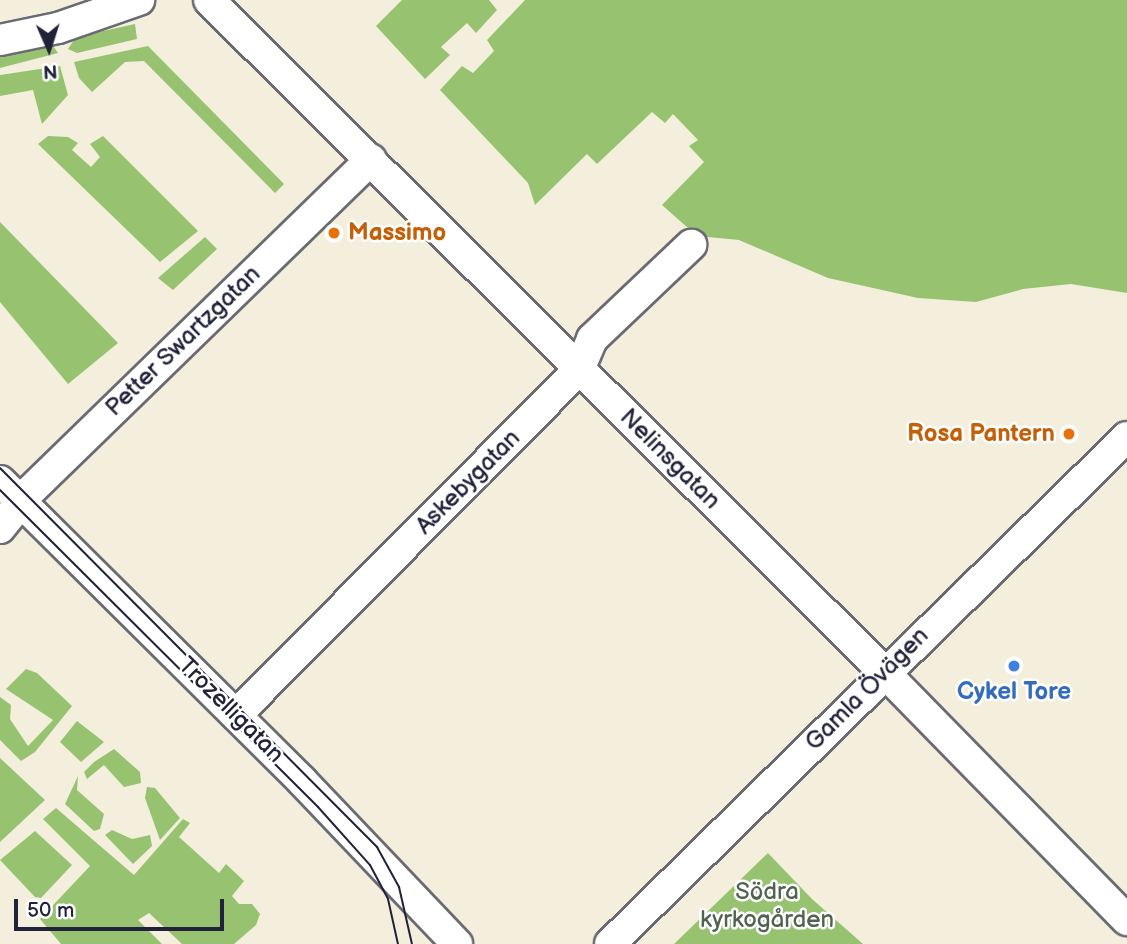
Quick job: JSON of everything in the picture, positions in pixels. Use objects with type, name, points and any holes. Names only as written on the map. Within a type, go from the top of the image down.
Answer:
[{"type":"street","points":[[0,40],[67,26],[139,0]]},
{"type":"street","name":"Nelinsgatan","points":[[209,0],[885,673],[1127,920]]},
{"type":"street","name":"Petter Swartzgatan","points":[[0,528],[19,504],[371,159]]},
{"type":"street","name":"Askebygatan","points":[[236,715],[579,370],[592,339],[691,245]]},
{"type":"street","name":"Gamla Övägen","points":[[610,944],[1127,437]]},
{"type":"street","name":"Trozelligatan","points":[[0,481],[19,504],[236,715],[457,944]]},
{"type":"green space","points":[[402,0],[489,0],[497,10],[476,33],[467,23],[441,47],[450,55],[425,79],[376,26]]},
{"type":"green space","points":[[525,0],[1127,0],[1127,293],[1071,284],[1023,289],[976,302],[918,298],[828,278],[739,240],[697,236],[662,205],[704,162],[689,146],[698,140],[673,114],[665,123],[652,112],[597,164],[587,154],[535,205],[528,183],[440,90],[462,66],[473,73],[494,51],[487,40]]},
{"type":"green space","points":[[135,24],[137,39],[77,53],[68,49],[76,37]]},
{"type":"green space","points":[[51,43],[58,53],[0,68],[0,54]]},
{"type":"green space","points":[[148,46],[284,184],[275,193],[144,61],[125,62],[92,92],[79,78],[74,62]]},
{"type":"green space","points":[[60,66],[68,95],[42,124],[33,90],[0,96],[0,75]]},
{"type":"green space","points":[[48,136],[68,137],[78,143],[72,150],[91,167],[100,157],[90,144],[103,136],[198,231],[160,262],[38,144]]},
{"type":"green space","points":[[0,222],[118,343],[68,384],[0,302]]},
{"type":"green space","points":[[205,237],[217,249],[173,290],[158,278]]},
{"type":"green space","points":[[26,669],[37,673],[72,706],[35,752],[21,761],[0,740],[0,697],[11,705],[10,719],[28,746],[53,720],[6,689]]},
{"type":"green space","points":[[77,721],[104,742],[81,762],[60,742]]},
{"type":"green space","points":[[114,749],[140,772],[141,783],[124,787],[104,765],[87,779],[84,772]]},
{"type":"green space","points":[[0,758],[45,800],[0,842]]},
{"type":"green space","points":[[78,776],[77,790],[104,814],[100,829],[94,831],[65,804]]},
{"type":"green space","points":[[147,787],[155,788],[180,818],[160,840],[145,798]]},
{"type":"green space","points":[[56,808],[134,875],[183,819],[190,823],[179,837],[219,873],[226,864],[244,881],[232,896],[239,904],[252,904],[260,914],[256,925],[234,944],[182,944],[149,913],[138,920],[162,944],[61,944],[40,919],[90,866],[43,819]]},
{"type":"green space","points":[[112,830],[132,839],[150,835],[152,846],[133,864],[105,835]]},
{"type":"green space","points":[[35,831],[72,865],[41,898],[35,897],[0,860]]},
{"type":"green space","name":"Södra kyrkogården","points":[[768,853],[812,899],[863,944],[674,944]]},
{"type":"tram line","points":[[0,468],[377,847],[399,887],[412,944]]},
{"type":"tram line","points":[[0,490],[318,807],[370,865],[388,899],[398,944]]},
{"type":"place","name":"Massimo","points":[[334,233]]},
{"type":"place","name":"Rosa Pantern","points":[[1069,434]]},
{"type":"place","name":"Cykel Tore","points":[[1014,666]]}]
